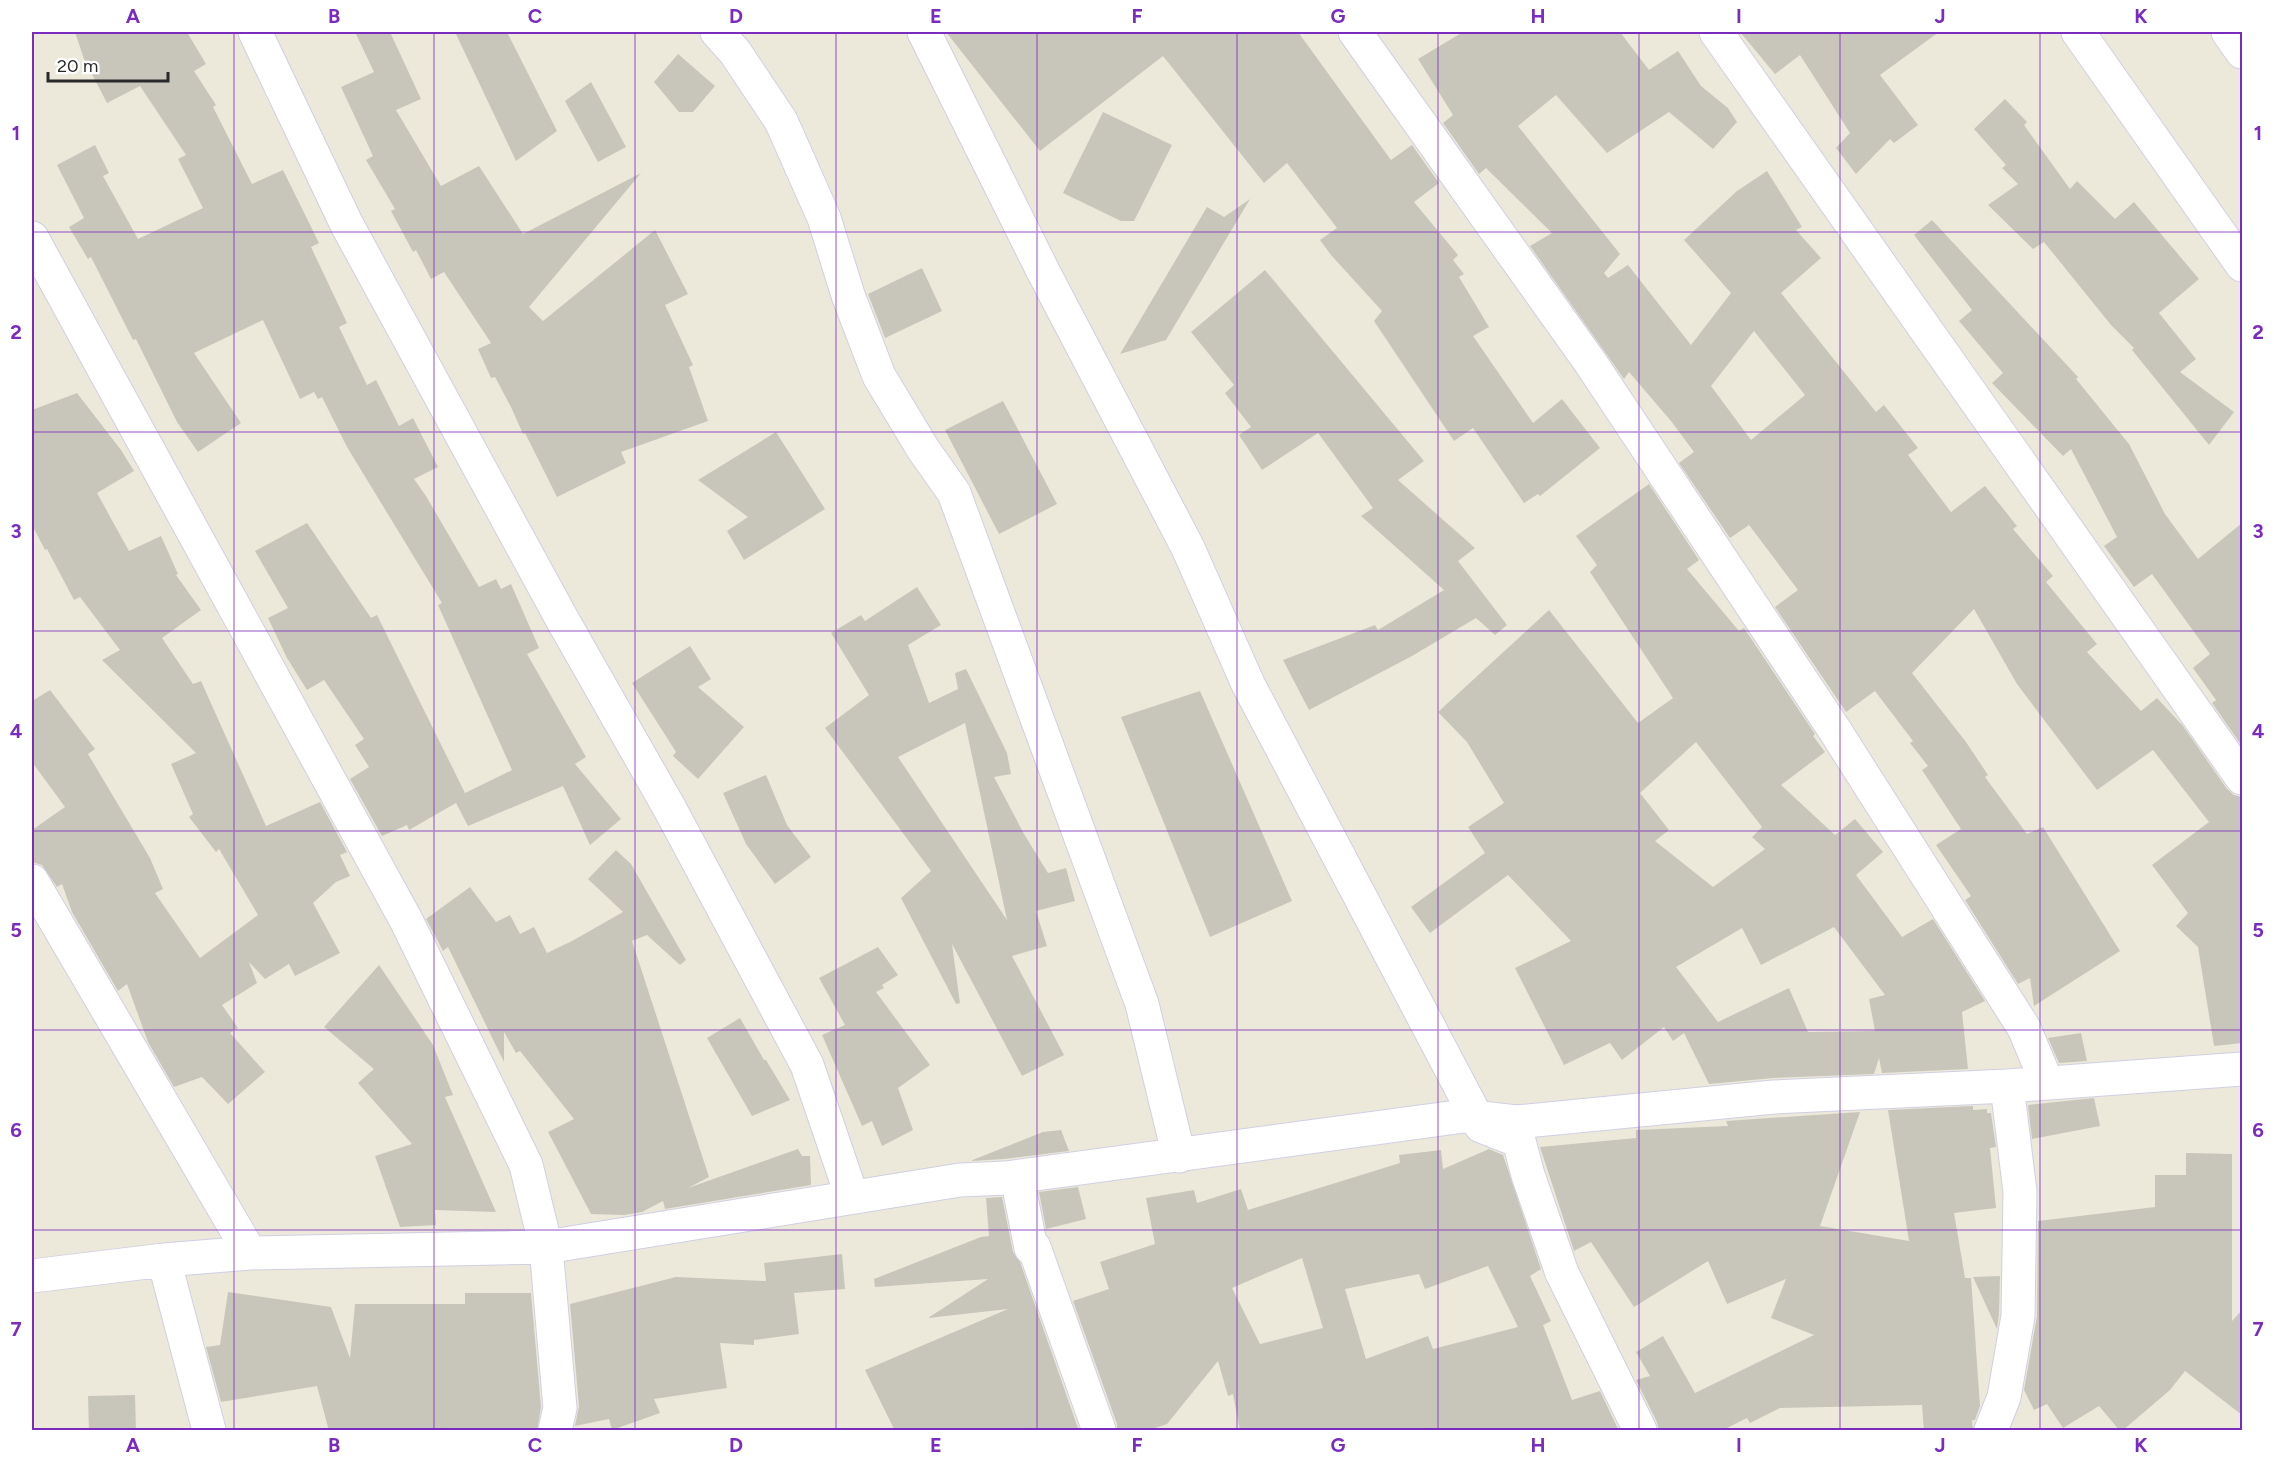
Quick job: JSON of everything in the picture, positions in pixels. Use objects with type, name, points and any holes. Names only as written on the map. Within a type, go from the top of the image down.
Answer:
[{"type":"street","points":[[255,32],[347,225],[562,619],[670,809],[807,1065],[852,1197]]},
{"type":"street","points":[[717,32],[735,52],[781,121],[824,218],[848,295],[879,376],[923,449],[954,493],[1142,1004],[1179,1156]]},
{"type":"street","points":[[924,32],[1044,273],[1188,548],[1248,684],[1481,1126],[1519,1141],[1528,1175],[1562,1272],[1640,1431]]},
{"type":"street","points":[[1355,32],[1590,362],[1834,729],[2024,1028],[2048,1083]]},
{"type":"street","points":[[1716,32],[2242,778]]},
{"type":"street","points":[[2078,32],[2242,265]]},
{"type":"street","points":[[2228,32],[2242,52]]},
{"type":"street","points":[[32,238],[406,920],[526,1165],[546,1247],[560,1408],[555,1431]]},
{"type":"street","points":[[32,881],[250,1253]]},
{"type":"street","points":[[32,1276],[164,1260],[250,1253],[546,1247],[960,1180],[1017,1176],[1179,1156],[1464,1116],[1516,1122],[1774,1097],[2048,1083],[2240,1077]]},
{"type":"street","points":[[1991,1431],[2004,1397],[2018,1316],[2020,1192],[2007,1086]]},
{"type":"street","points":[[1017,1176],[1031,1248],[1034,1247],[1099,1431]]},
{"type":"street","points":[[164,1260],[209,1431]]},
{"type":"building","points":[[75,32],[187,32],[206,64],[194,71],[216,105],[213,107],[252,184],[283,170],[319,243],[311,247],[347,323],[339,327],[367,385],[376,380],[399,426],[413,418],[438,467],[414,479],[479,587],[496,579],[501,589],[511,584],[539,648],[527,654],[586,757],[575,764],[621,819],[590,845],[563,786],[468,826],[456,803],[409,830],[407,825],[382,836],[350,779],[369,767],[355,745],[364,739],[324,680],[307,690],[287,658],[268,618],[288,608],[255,551],[307,523],[371,618],[377,615],[465,793],[512,770],[438,605],[442,603],[347,447],[322,397],[318,399],[314,392],[300,399],[263,320],[194,353],[241,423],[198,452],[177,422],[136,339],[133,340],[91,257],[88,259],[69,227],[84,218],[57,165],[95,145],[109,173],[103,176],[138,239],[203,208],[178,159],[186,155],[140,86],[107,103],[84,59]]},
{"type":"building","points":[[355,32],[390,32],[421,99],[396,110],[441,186],[479,166],[523,234],[641,173],[529,307],[543,321],[655,230],[688,294],[665,305],[693,365],[689,367],[708,421],[621,452],[626,463],[557,497],[495,377],[491,378],[478,349],[491,343],[444,272],[431,279],[416,250],[413,252],[391,211],[395,209],[366,160],[373,156],[341,87],[374,72]]},
{"type":"building","points":[[455,32],[507,32],[557,131],[516,161]]},
{"type":"building","points":[[946,32],[1298,32],[1391,160],[1412,145],[1439,183],[1414,202],[1458,255],[1453,260],[1464,274],[1459,277],[1489,327],[1473,336],[1533,423],[1562,399],[1600,448],[1540,496],[1538,494],[1524,503],[1473,428],[1454,441],[1374,321],[1382,311],[1320,240],[1337,228],[1287,163],[1264,183],[1163,56],[1040,151]]},
{"type":"building","points":[[1463,32],[1620,32],[1649,70],[1678,51],[1701,86],[1728,108],[1737,122],[1713,149],[1669,112],[1607,153],[1556,95],[1518,126],[1620,254],[1604,273],[1608,278],[1628,265],[1691,345],[1731,293],[1684,240],[1737,191],[1767,171],[1802,227],[1796,230],[1821,258],[1781,293],[1876,412],[1884,405],[1918,448],[1908,455],[1951,512],[1985,486],[2017,526],[2013,529],[2053,576],[2046,582],[2097,644],[2087,652],[2141,711],[2157,698],[2183,726],[2227,789],[2234,795],[2242,797],[2242,1043],[2214,1046],[2198,947],[2176,926],[2188,913],[2152,865],[2209,822],[2153,750],[2097,790],[2017,684],[1974,609],[1912,673],[1966,742],[1988,775],[1985,777],[2027,834],[2043,827],[2120,951],[2034,1006],[2030,978],[2018,984],[1965,900],[1971,896],[1936,845],[1961,829],[1922,770],[1928,766],[1910,743],[1913,741],[1875,691],[1846,712],[1775,607],[1798,590],[1749,525],[1730,538],[1679,463],[1694,452],[1629,372],[1624,379],[1530,246],[1552,233],[1486,168],[1479,174],[1443,123],[1453,115],[1418,59]],"holes":[[[1754,331],[1805,395],[1751,440],[1711,386]]]},
{"type":"building","points":[[1740,32],[1939,32],[1880,75],[1918,125],[1894,143],[1890,139],[1856,174],[1836,148],[1850,133],[1800,55],[1775,74]]},
{"type":"building","points":[[678,54],[715,86],[693,112],[679,112],[654,82]]},
{"type":"building","points":[[591,82],[626,147],[598,162],[565,101]]},
{"type":"building","points":[[2005,99],[2027,122],[2024,125],[2070,189],[2077,181],[2115,219],[2134,202],[2199,279],[2159,313],[2196,359],[2180,372],[2234,412],[2209,445],[2132,350],[2134,348],[2111,325],[2044,242],[2033,249],[1988,205],[2018,184],[2002,168],[2006,165],[1974,129]]},
{"type":"building","points":[[1103,112],[1172,145],[1134,221],[1121,221],[1063,193]]},
{"type":"building","points":[[1250,199],[1166,340],[1120,354],[1207,207],[1224,217]]},
{"type":"building","points":[[1932,220],[2078,377],[2076,379],[2129,444],[2165,514],[2198,559],[2242,523],[2242,746],[2212,703],[2216,700],[2193,668],[2210,654],[2152,574],[2134,587],[2104,546],[2117,537],[2071,449],[2063,456],[1992,383],[2003,373],[1959,321],[1972,310],[1914,235]]},
{"type":"building","points":[[922,268],[942,311],[885,338],[868,294]]},
{"type":"building","points":[[1265,270],[1424,461],[1398,480],[1475,548],[1458,561],[1507,625],[1495,635],[1476,618],[1412,656],[1309,710],[1283,660],[1375,625],[1378,630],[1444,590],[1361,516],[1373,508],[1318,433],[1262,470],[1239,435],[1251,427],[1225,393],[1234,385],[1191,332]]},
{"type":"building","points":[[77,393],[121,450],[134,471],[97,493],[129,551],[161,536],[178,574],[176,575],[201,610],[162,638],[193,684],[201,681],[266,826],[320,802],[347,852],[340,855],[350,876],[336,882],[313,903],[340,953],[295,976],[289,964],[265,979],[249,962],[257,983],[222,1005],[238,1028],[230,1033],[265,1072],[228,1104],[202,1077],[174,1087],[148,1042],[127,984],[118,991],[72,912],[62,884],[57,887],[42,865],[32,862],[32,830],[65,807],[32,762],[32,701],[50,690],[95,749],[88,754],[150,858],[163,889],[155,893],[200,958],[258,915],[219,849],[216,852],[189,817],[193,814],[171,764],[196,753],[102,660],[120,650],[80,597],[74,600],[32,525],[32,410]]},
{"type":"building","points":[[1003,401],[1057,504],[999,534],[945,430]]},
{"type":"building","points":[[776,432],[825,509],[744,560],[727,531],[748,517],[698,480]]},
{"type":"building","points":[[1649,484],[1699,560],[1687,569],[1739,631],[1744,628],[1825,752],[1781,785],[1835,835],[1855,819],[1883,852],[1856,875],[1902,937],[1933,919],[1985,1001],[1962,1012],[1968,1069],[1882,1073],[1879,1058],[1874,1074],[1773,1078],[1709,1084],[1684,1033],[1673,1041],[1664,1027],[1622,1060],[1610,1043],[1564,1065],[1515,968],[1571,941],[1508,875],[1430,933],[1411,907],[1485,853],[1468,827],[1504,803],[1467,742],[1438,712],[1549,610],[1638,723],[1673,698],[1590,572],[1597,565],[1576,536]],"holes":[[[1696,742],[1762,827],[1752,837],[1765,849],[1713,887],[1655,841],[1669,830],[1640,793]],[[1834,927],[1885,995],[1869,999],[1875,1031],[1808,1032],[1789,988],[1718,1022],[1676,967],[1742,928],[1761,965]]]},
{"type":"building","points":[[917,587],[941,625],[908,645],[929,703],[958,689],[955,673],[966,669],[1007,753],[1011,774],[994,777],[1048,873],[1066,868],[1075,901],[1036,911],[1047,946],[1012,956],[1064,1055],[1022,1076],[952,944],[960,1003],[956,1004],[901,898],[931,871],[825,728],[869,695],[831,633],[861,615],[865,621]],"holes":[[[965,723],[1007,920],[898,757]]]},
{"type":"building","points":[[690,646],[711,679],[698,687],[744,727],[698,779],[673,756],[676,752],[632,683]]},
{"type":"building","points":[[1200,691],[1292,901],[1210,937],[1121,717]]},
{"type":"building","points":[[766,775],[787,825],[811,857],[775,884],[746,844],[723,793]]},
{"type":"building","points":[[616,850],[631,864],[686,960],[680,965],[647,935],[632,941],[709,1177],[688,1188],[798,1149],[802,1156],[810,1156],[811,1185],[665,1209],[663,1201],[642,1212],[624,1215],[591,1214],[548,1132],[574,1119],[520,1051],[516,1053],[504,1032],[504,1062],[448,947],[443,951],[426,919],[470,887],[496,922],[510,915],[520,934],[534,927],[547,953],[623,912],[588,879]]},
{"type":"building","points":[[878,947],[898,975],[882,985],[884,988],[876,992],[930,1065],[898,1088],[913,1130],[882,1146],[872,1121],[862,1126],[822,1035],[845,1025],[819,978]]},
{"type":"building","points":[[379,965],[433,1045],[453,1095],[445,1097],[496,1212],[435,1210],[436,1225],[400,1227],[375,1156],[412,1144],[358,1083],[374,1069],[324,1027]]},
{"type":"building","points":[[740,1018],[790,1100],[752,1116],[707,1038]]},
{"type":"building","points":[[2081,1033],[2087,1061],[2059,1063],[2048,1038]]},
{"type":"building","points":[[2094,1098],[2100,1126],[2032,1139],[2028,1105]]},
{"type":"building","points":[[1973,1106],[1973,1110],[1987,1109],[1987,1113],[1991,1113],[1996,1147],[1990,1148],[1996,1208],[1954,1213],[1965,1278],[1971,1278],[1980,1406],[1975,1420],[1972,1420],[1973,1431],[1924,1431],[1922,1405],[1780,1408],[1750,1423],[1747,1418],[1721,1431],[1659,1431],[1657,1422],[1636,1380],[1650,1376],[1636,1352],[1663,1336],[1695,1393],[1814,1335],[1771,1318],[1786,1279],[1727,1304],[1708,1261],[1634,1307],[1591,1242],[1574,1251],[1540,1147],[1636,1138],[1636,1130],[1728,1126],[1726,1121],[1860,1112],[1820,1226],[1909,1241],[1888,1110]]},
{"type":"building","points":[[1061,1130],[1069,1151],[970,1161],[1043,1132]]},
{"type":"building","points":[[1489,1149],[1503,1155],[1541,1269],[1530,1276],[1551,1321],[1543,1325],[1572,1400],[1600,1391],[1619,1431],[1240,1431],[1233,1394],[1228,1396],[1218,1361],[1167,1424],[1146,1431],[1117,1431],[1117,1424],[1073,1301],[1109,1289],[1100,1262],[1155,1244],[1146,1198],[1194,1190],[1197,1203],[1241,1189],[1248,1210],[1400,1163],[1399,1155],[1441,1150],[1443,1169]],"holes":[[[1302,1258],[1323,1328],[1260,1344],[1232,1288]],[[1488,1266],[1518,1327],[1433,1349],[1428,1336],[1366,1359],[1345,1289],[1419,1274],[1425,1289]]]},
{"type":"building","points":[[2186,1153],[2232,1154],[2232,1321],[2242,1310],[2242,1415],[2185,1371],[2170,1390],[2122,1431],[2099,1406],[2063,1428],[2047,1404],[2034,1410],[2024,1390],[2037,1316],[2038,1221],[2155,1207],[2155,1175],[2186,1175]]},
{"type":"building","points":[[1078,1187],[1086,1219],[1046,1229],[1039,1192]]},
{"type":"building","points":[[1002,1197],[1013,1252],[1020,1262],[1079,1431],[895,1431],[865,1370],[1008,1309],[928,1318],[988,1279],[875,1287],[874,1279],[981,1237],[989,1236],[986,1198]]},
{"type":"building","points":[[842,1254],[845,1289],[794,1293],[799,1334],[754,1340],[754,1345],[720,1343],[727,1388],[654,1399],[660,1413],[612,1430],[609,1419],[575,1426],[579,1406],[570,1304],[676,1277],[766,1281],[764,1263]]},
{"type":"building","points":[[2000,1276],[1999,1314],[1997,1329],[1973,1277]]},
{"type":"building","points":[[228,1292],[331,1307],[350,1358],[355,1304],[465,1304],[465,1293],[531,1293],[541,1407],[537,1431],[329,1431],[317,1386],[221,1402],[206,1347],[220,1345]]},
{"type":"building","points":[[135,1395],[136,1431],[89,1431],[88,1396]]}]
